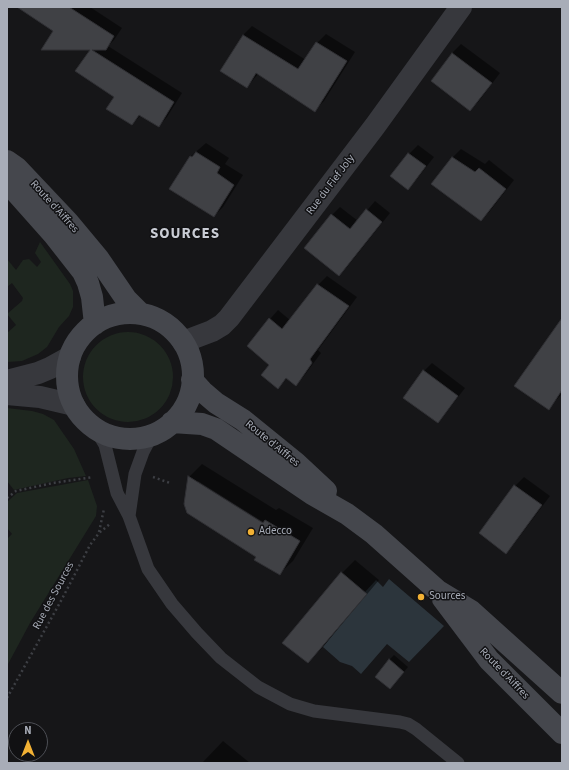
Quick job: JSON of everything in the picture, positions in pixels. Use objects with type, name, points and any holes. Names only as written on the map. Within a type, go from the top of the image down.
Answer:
[{"type":"main road","name":"Route d'Aiffres","points":[[7,161],[17,168],[68,222],[98,258],[126,299],[141,314]]},
{"type":"main road","name":"Route d'Aiffres","points":[[7,182],[54,235],[82,272],[88,283],[92,297],[95,324]]},
{"type":"main road","points":[[141,314],[156,319],[169,328],[183,342],[192,366],[192,380],[189,396],[182,410],[163,430],[138,439],[124,439],[109,436],[96,430],[83,419],[74,405],[68,390],[67,373],[70,357],[76,344],[84,333],[95,324],[109,317],[141,314]]},
{"type":"main road","name":"Route d'Aiffres","points":[[192,380],[216,403],[243,420],[296,463],[323,487],[347,514]]},
{"type":"main road","name":"Route d'Aiffres","points":[[172,422],[202,424],[216,429],[312,494],[347,514],[374,534],[438,591],[471,611],[562,693]]},
{"type":"main road","name":"Route d'Aiffres","points":[[438,591],[488,660],[562,733]]},
{"type":"street","name":"Rue du Fief Joly","points":[[183,342],[212,331],[222,325],[229,318],[375,126],[462,7]]},
{"type":"street","points":[[7,381],[38,374],[70,357]]},
{"type":"street","points":[[7,394],[40,397],[74,405]]},
{"type":"lane","points":[[96,430],[105,445],[117,493],[128,516],[148,568],[172,604],[221,658],[258,687],[274,697],[290,704],[314,710],[408,724],[458,763]]},
{"type":"lane","points":[[128,516],[135,474],[143,452],[152,435]]},
{"type":"path","points":[[7,498],[16,491],[112,473]]},
{"type":"path","points":[[135,474],[148,476],[170,483]]},
{"type":"path","name":"Rue des Sources","points":[[7,698],[98,532],[113,522],[128,516]]},
{"type":"shaded area","points":[[40,242],[70,284],[73,291],[73,307],[69,316],[59,327],[47,347],[38,354],[22,361],[7,362],[7,333],[16,325],[7,314],[22,301],[23,298],[12,283],[7,287],[7,259],[16,270],[23,260],[29,259],[37,267],[41,262],[35,253]]},
{"type":"shaded area","points":[[128,332],[145,335],[160,345],[170,360],[173,377],[170,394],[160,409],[145,419],[128,422],[111,419],[96,409],[86,394],[83,377],[86,360],[96,345],[111,335]]},
{"type":"shaded area","points":[[7,408],[32,411],[43,414],[54,420],[74,449],[86,476],[68,478],[14,490],[7,481]]},
{"type":"shaded area","points":[[88,480],[97,506],[96,516],[30,623],[7,666],[7,539],[12,534],[7,528],[7,502],[17,493]]},
{"type":"shaded area","points":[[389,579],[444,626],[409,662],[387,644],[361,674],[352,666],[340,662],[323,647],[376,580],[383,587]]},
{"type":"building","points":[[17,7],[69,7],[114,36],[106,50],[92,50],[174,102],[159,127],[139,115],[132,125],[106,109],[114,97],[75,71],[90,50],[41,50],[53,31]]},
{"type":"building","points":[[243,35],[298,69],[316,42],[347,61],[315,112],[256,73],[247,88],[220,71]]},
{"type":"building","points":[[452,53],[492,83],[470,111],[431,81]]},
{"type":"building","points":[[196,152],[220,167],[217,173],[234,185],[214,217],[169,189],[190,156],[192,157]]},
{"type":"building","points":[[408,153],[426,166],[408,190],[390,176]]},
{"type":"building","points":[[452,157],[475,172],[479,168],[506,189],[481,221],[431,184]]},
{"type":"building","points":[[366,209],[382,222],[339,276],[304,248],[331,214],[350,229]]},
{"type":"building","points":[[317,284],[349,306],[310,359],[312,363],[296,386],[286,378],[278,389],[261,375],[269,365],[247,346],[269,318],[282,329]]},
{"type":"building","points":[[562,318],[562,390],[549,410],[514,386]]},
{"type":"building","points":[[423,370],[458,396],[438,423],[403,398]]},
{"type":"building","name":"Adecco","points":[[188,476],[263,523],[265,520],[300,541],[280,575],[254,560],[256,557],[187,513],[184,504]]},
{"type":"building","points":[[514,485],[542,505],[506,554],[479,533]]},
{"type":"building","points":[[341,572],[367,594],[308,663],[282,643]]},
{"type":"building","points":[[389,659],[404,672],[390,689],[375,677]]},
{"type":"place","name":"Adecco","points":[[251,532]]},
{"type":"place","name":"Sources","points":[[421,597]]},
{"type":"district","name":"SOURCES","points":[[185,235]]}]
